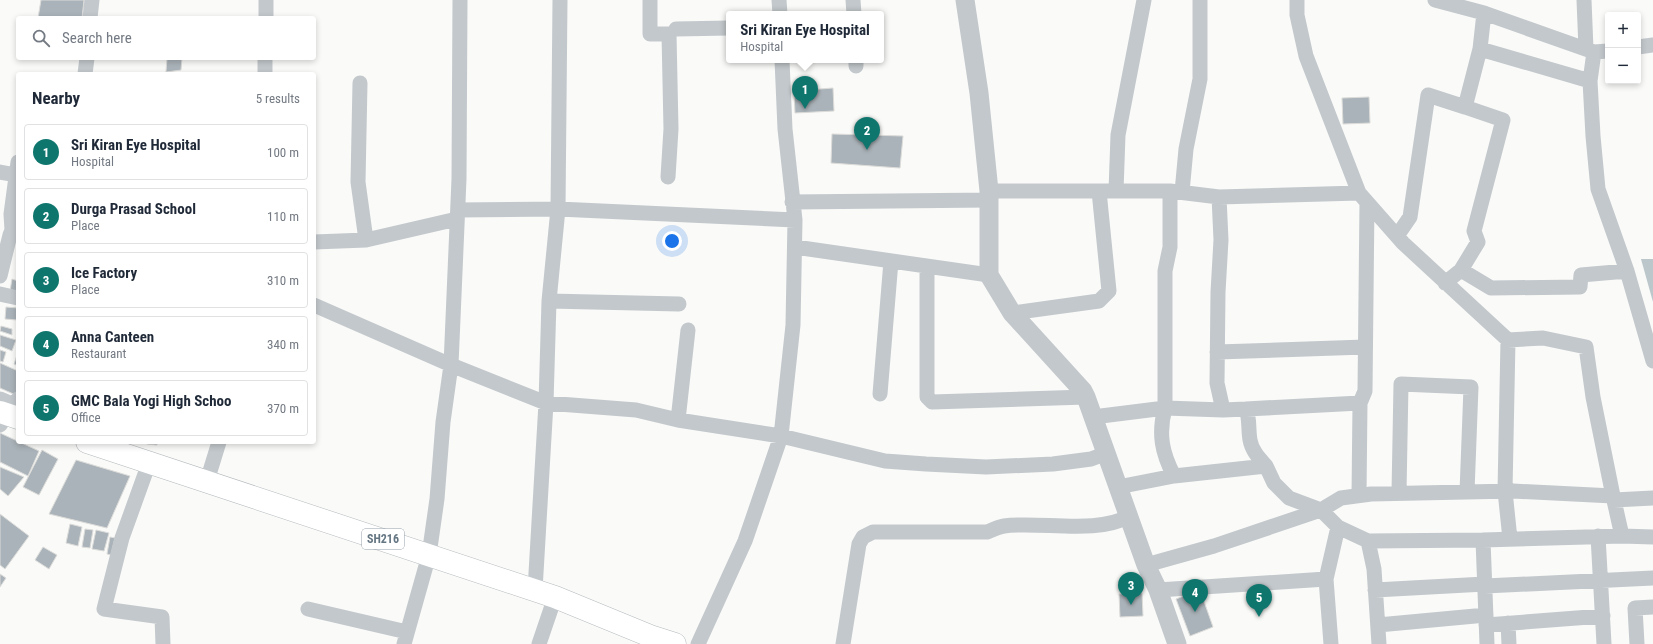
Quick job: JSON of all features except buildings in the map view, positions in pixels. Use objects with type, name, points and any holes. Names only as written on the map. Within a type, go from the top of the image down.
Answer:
[{"type":"main road","name":"SH216","points":[[94,444],[545,594],[649,640],[675,644]]},
{"type":"street","points":[[90,16],[92,0]]},
{"type":"street","points":[[266,0],[266,16]]},
{"type":"street","points":[[308,609],[405,638],[429,555],[437,499],[443,422],[451,365],[458,215],[460,0]]},
{"type":"street","points":[[539,644],[545,594],[546,403],[549,301],[558,209],[560,0]]},
{"type":"street","points":[[650,0],[650,34],[669,34],[671,129],[668,177]]},
{"type":"street","points":[[779,0],[780,11]]},
{"type":"street","points":[[854,0],[854,11]]},
{"type":"street","points":[[965,0],[979,93],[989,196],[990,275],[1012,313],[1078,386],[1086,397],[1146,565],[1158,590],[1177,644]]},
{"type":"street","points":[[1116,191],[1118,134],[1144,0]]},
{"type":"street","points":[[1174,476],[1164,458],[1161,424],[1164,408],[1165,271],[1170,247],[1176,192],[1200,79],[1200,0]]},
{"type":"street","points":[[1297,0],[1297,16],[1306,56],[1363,197],[1397,236],[1508,340],[1543,338],[1586,347],[1593,397],[1622,536]]},
{"type":"street","points":[[1435,0],[1457,3],[1596,51]]},
{"type":"street","points":[[1584,0],[1596,51],[1590,81],[1598,189],[1627,271],[1653,361]]},
{"type":"street","points":[[1465,107],[1480,49],[1484,13]]},
{"type":"street","points":[[676,29],[726,28]]},
{"type":"street","points":[[1641,47],[1653,45]]},
{"type":"street","points":[[1480,49],[1590,81]]},
{"type":"street","points":[[86,72],[87,60]]},
{"type":"street","points":[[265,72],[266,60]]},
{"type":"street","points":[[698,644],[745,541],[781,436],[793,324],[795,247],[795,220],[785,129],[782,63]]},
{"type":"street","points":[[360,83],[358,182],[366,240]]},
{"type":"street","points":[[1397,236],[1410,217],[1428,95],[1503,120],[1474,231],[1478,242],[1461,270],[1445,282]]},
{"type":"street","points":[[0,172],[16,168]]},
{"type":"street","points":[[0,276],[15,230],[11,214],[16,176]]},
{"type":"street","points":[[1012,313],[1099,301],[1109,291],[1099,191]]},
{"type":"street","points":[[792,202],[1099,191],[1176,192],[1219,197],[1363,197]]},
{"type":"street","points":[[1219,197],[1221,240],[1218,292],[1217,383],[1223,410]]},
{"type":"street","points":[[1359,495],[1360,403],[1365,391],[1363,197]]},
{"type":"street","points":[[316,242],[366,240],[458,215],[558,209],[795,220]]},
{"type":"street","points":[[795,247],[990,275]]},
{"type":"street","points":[[880,394],[891,261]]},
{"type":"street","points":[[927,266],[927,397],[932,402],[1086,397]]},
{"type":"street","points":[[1461,270],[1491,288],[1580,287],[1581,275],[1627,271]]},
{"type":"street","points":[[0,294],[16,298]]},
{"type":"street","points":[[549,301],[679,304]]},
{"type":"street","points":[[316,306],[451,365],[546,403],[636,410],[678,420],[781,436],[885,461],[986,467],[1053,464],[1091,459],[1107,453]]},
{"type":"street","points":[[678,420],[688,330]]},
{"type":"street","points":[[1508,340],[1505,491],[1510,539]]},
{"type":"street","points":[[1217,352],[1365,347]]},
{"type":"street","points":[[1399,493],[1401,384],[1471,387],[1467,492]]},
{"type":"street","points":[[1093,418],[1164,408],[1223,410],[1360,403]]},
{"type":"street","points":[[1246,409],[1249,416],[1250,440],[1254,452],[1266,466],[1274,483],[1289,498],[1321,510],[1338,527],[1368,541],[1483,540],[1598,536],[1653,537]]},
{"type":"street","points":[[207,481],[217,444]]},
{"type":"street","points":[[149,463],[122,538],[104,609],[162,618],[163,644]]},
{"type":"street","points":[[1118,487],[1174,476],[1266,466]]},
{"type":"street","points":[[1146,565],[1214,546],[1321,510],[1341,498],[1359,495],[1505,491],[1614,498],[1653,498]]},
{"type":"street","points":[[843,644],[860,544],[863,537],[873,532],[987,532],[1003,526],[1100,525],[1123,520],[1129,516]]},
{"type":"street","points":[[1331,644],[1326,579],[1338,527]]},
{"type":"street","points":[[1598,536],[1604,644]]},
{"type":"street","points":[[1483,540],[1487,644]]},
{"type":"street","points":[[1368,541],[1374,569],[1379,644]]},
{"type":"street","points":[[1375,590],[1653,578]]},
{"type":"street","points":[[1158,590],[1326,579]]},
{"type":"street","points":[[1637,644],[1635,608],[1653,607]]},
{"type":"street","points":[[1378,624],[1486,620],[1508,623],[1603,616]]},
{"type":"street","points":[[1508,623],[1509,644]]},
{"type":"shaded area","points":[[1641,259],[1653,259],[1653,302]]},
{"type":"place","name":"Sri Kiran Eye Hospital","points":[[805,109]]},
{"type":"place","name":"Durga Prasad School","points":[[867,150]]},
{"type":"place","name":"Ice Factory","points":[[1131,605]]},
{"type":"place","name":"Anna Canteen","points":[[1195,612]]},
{"type":"place","name":"GMC Bala Yogi High Schoo","points":[[1259,617]]}]
